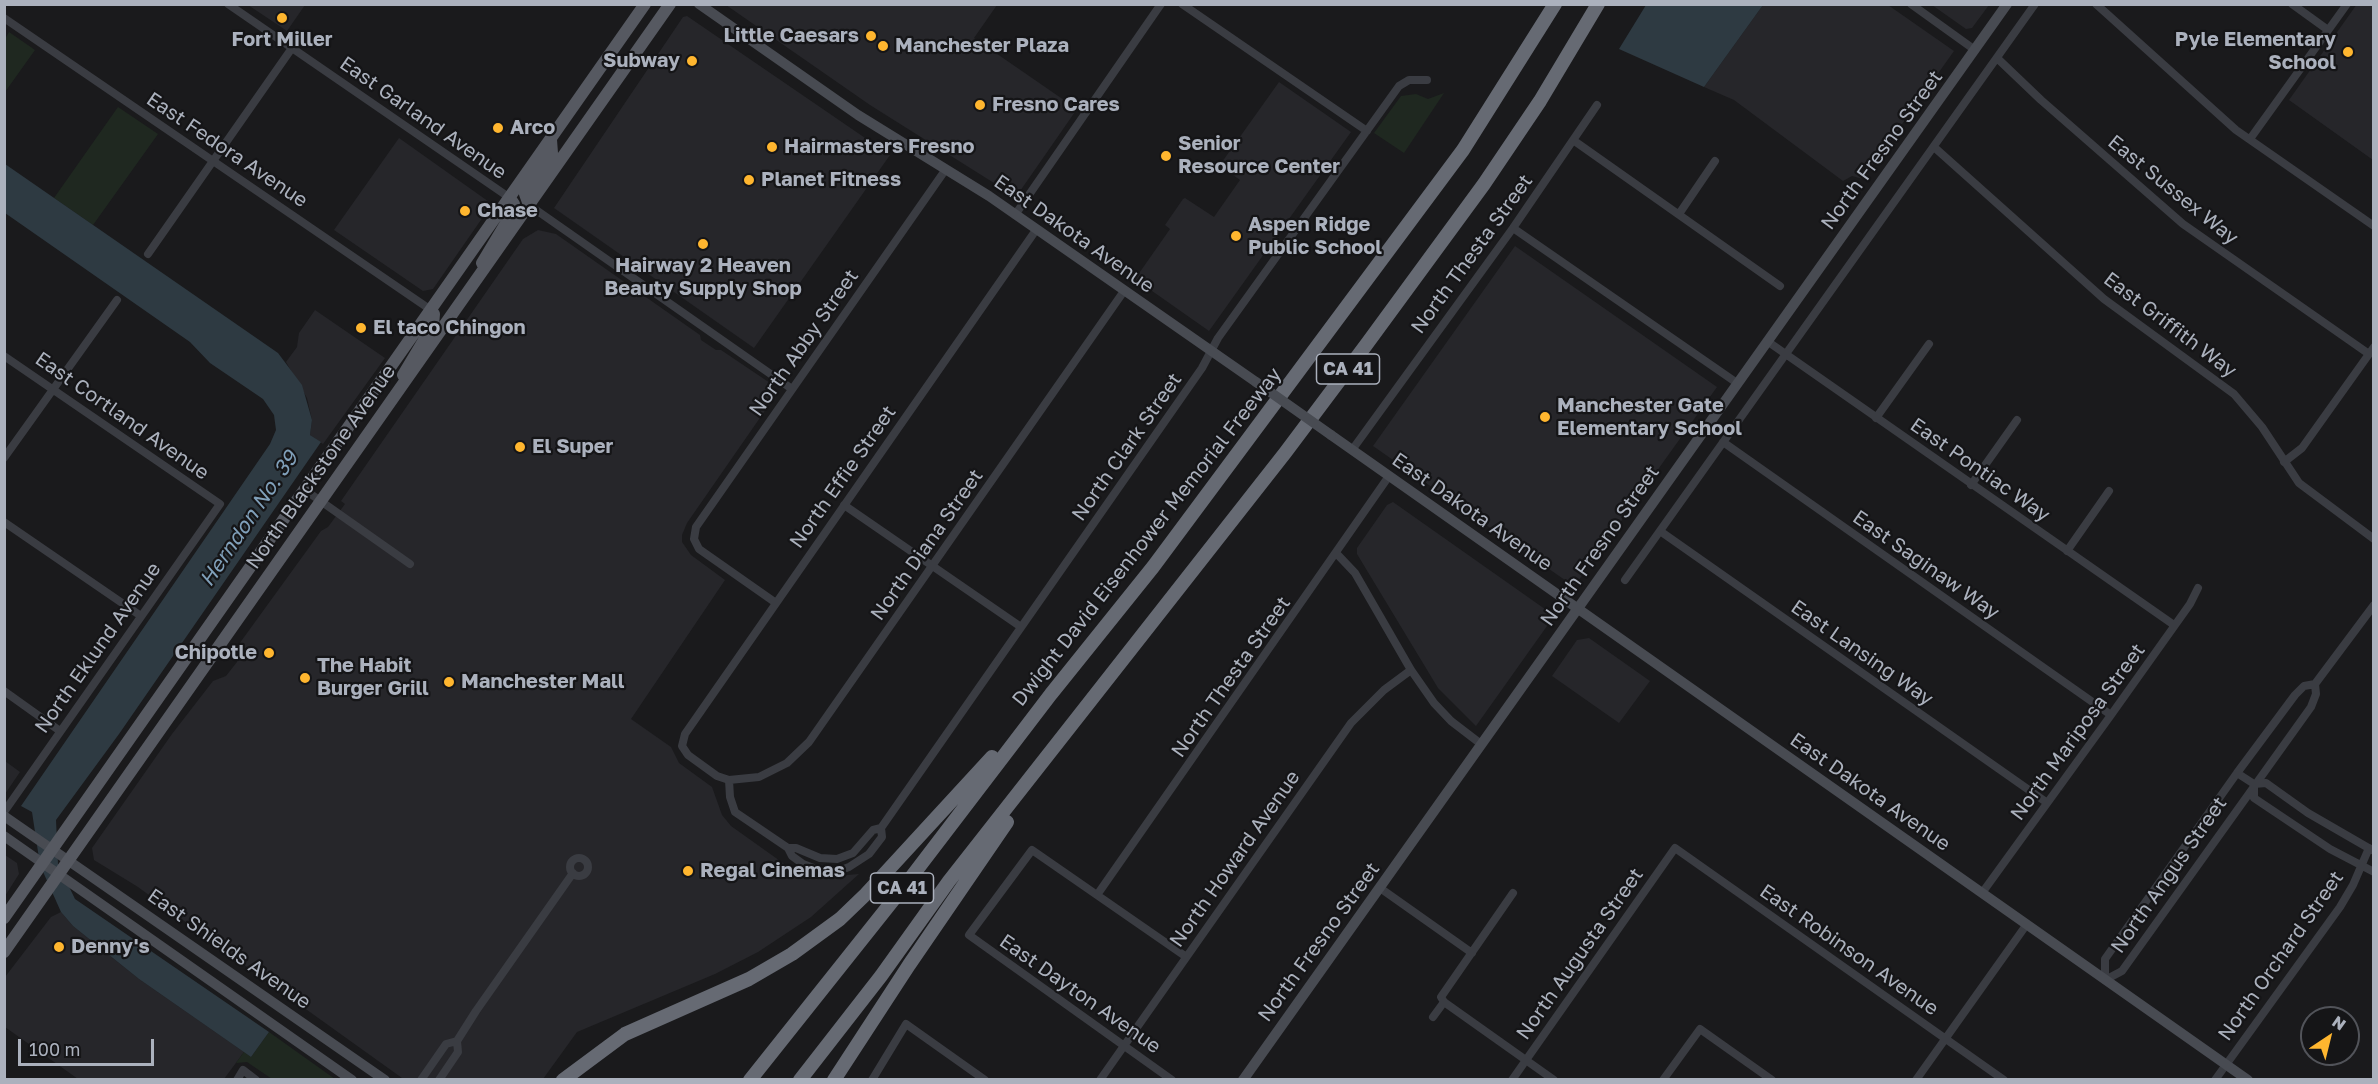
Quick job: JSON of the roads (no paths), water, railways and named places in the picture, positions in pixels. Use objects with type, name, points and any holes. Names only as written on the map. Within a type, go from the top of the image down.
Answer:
[{"type":"highway","name":"Dwight David Eisenhower Memorial Freeway","points":[[750,1080],[906,884],[1050,693],[1153,567],[1463,150],[1555,4]]},
{"type":"highway","name":"CA 41","points":[[800,1080],[882,976],[950,881],[1285,453],[1484,184],[1540,101],[1598,4]]},
{"type":"highway","points":[[563,1080],[625,1034],[749,979],[797,950],[840,919],[866,894],[1050,693]]},
{"type":"highway","points":[[834,1080],[909,965],[1077,720]]},
{"type":"main road","name":"North Blackstone Avenue","points":[[4,918],[645,4]]},
{"type":"main road","name":"North Blackstone Avenue","points":[[4,952],[670,4]]},
{"type":"main road","name":"East Dakota Avenue","points":[[699,4],[853,111],[1015,215],[1256,382],[2248,1080]]},
{"type":"main road","name":"North Fresno Street","points":[[1243,1080],[2007,4]]},
{"type":"main road","points":[[529,205],[525,194],[552,153],[551,140]]},
{"type":"main road","points":[[469,291],[488,248],[512,213],[514,204],[510,198]]},
{"type":"main road","points":[[390,404],[411,358],[433,325],[434,314],[430,310]]},
{"type":"main road","name":"East Shields Avenue","points":[[4,814],[385,1080]]},
{"type":"main road","name":"East Shields Avenue","points":[[4,836],[352,1080]]},
{"type":"street","name":"East Garland Avenue","points":[[228,4],[510,198]]},
{"type":"street","points":[[1015,215],[1161,4]]},
{"type":"street","points":[[1182,4],[1367,131]]},
{"type":"street","points":[[1911,4],[1976,50]]},
{"type":"street","points":[[1625,580],[2035,4]]},
{"type":"street","points":[[2096,4],[2250,140],[2373,226]]},
{"type":"street","points":[[2292,4],[2328,30]]},
{"type":"street","points":[[2250,140],[2347,4]]},
{"type":"street","name":"East Fedora Avenue","points":[[4,18],[430,310]]},
{"type":"street","points":[[148,254],[292,48]]},
{"type":"street","name":"East Sussex Way","points":[[1997,58],[2183,224],[2371,350]]},
{"type":"street","name":"North Clark Street","points":[[788,848],[829,860],[846,857],[860,848],[873,830],[881,828],[1203,368],[1211,351],[1399,86],[1409,80],[1427,80]]},
{"type":"street","name":"North Thesta Street","points":[[1352,450],[1513,228],[1597,105]]},
{"type":"street","points":[[1573,140],[1780,286]]},
{"type":"street","name":"East Griffith Way","points":[[1934,147],[2104,299],[2234,394],[2262,427],[2300,483],[2373,539]]},
{"type":"street","points":[[1680,214],[1715,161]]},
{"type":"street","name":"North Abby Street","points":[[776,603],[699,549],[694,539],[696,526],[946,169]]},
{"type":"street","points":[[529,205],[792,389]]},
{"type":"street","points":[[1513,228],[1737,383]]},
{"type":"street","name":"North Effie Street","points":[[729,780],[717,776],[688,755],[682,746],[685,734],[1036,230]]},
{"type":"street","name":"North Diana Street","points":[[729,780],[759,777],[798,755],[1124,291]]},
{"type":"street","points":[[4,458],[117,300]]},
{"type":"street","name":"East Pontiac Way","points":[[1767,341],[2174,625]]},
{"type":"street","points":[[1876,418],[1929,344]]},
{"type":"street","points":[[2284,462],[2302,448],[2371,350]]},
{"type":"street","name":"East Cortland Avenue","points":[[4,356],[220,504]]},
{"type":"street","points":[[1971,485],[2017,420]]},
{"type":"street","name":"East Saginaw Way","points":[[1723,442],[2111,715]]},
{"type":"street","name":"North Thesta Street","points":[[1097,895],[1389,477]]},
{"type":"street","points":[[305,490],[410,564]]},
{"type":"street","points":[[2067,551],[2109,491]]},
{"type":"street","name":"North Eklund Avenue","points":[[4,814],[220,504]]},
{"type":"street","points":[[844,505],[1021,627]]},
{"type":"street","points":[[4,522],[141,616]]},
{"type":"street","name":"East Lansing Way","points":[[1660,531],[2046,802]]},
{"type":"street","points":[[1337,554],[1355,573],[1411,670],[1434,703],[1451,721],[1481,744]]},
{"type":"street","name":"North Mariposa Street","points":[[1982,893],[2111,715],[2198,588]]},
{"type":"street","name":"North Angus Street","points":[[2315,684],[2316,694],[2311,707],[2122,971],[2105,980],[2105,959],[2237,773],[2295,695],[2304,686],[2315,684],[2372,610]]},
{"type":"street","name":"North Howard Avenue","points":[[1100,1080],[1351,723],[1384,690],[1411,670]]},
{"type":"street","points":[[4,691],[60,731]]},
{"type":"street","points":[[2237,773],[2254,784],[2266,783],[2316,818],[2371,849]]},
{"type":"street","points":[[729,780],[730,797],[735,812],[788,848]]},
{"type":"street","points":[[2254,784],[2254,798],[2298,829],[2373,872]]},
{"type":"street","name":"North Clark Street","points":[[788,848],[792,856],[824,872],[841,871],[855,864],[874,848],[882,837],[881,828]]},
{"type":"street","name":"East Robinson Avenue","points":[[1675,848],[2004,1080]]},
{"type":"street","name":"North Augusta Street","points":[[1512,1080],[1675,848]]},
{"type":"street","name":"North Orchard Street","points":[[2215,1080],[2340,907],[2371,849]]},
{"type":"street","name":"East Dayton Avenue","points":[[1097,895],[1032,850],[969,936],[1172,1080]]},
{"type":"street","points":[[439,1080],[458,1053],[457,1041],[573,873]]},
{"type":"street","points":[[1380,888],[1472,953]]},
{"type":"street","points":[[1513,892],[1441,997],[1444,1002],[1554,1080]]},
{"type":"street","points":[[1097,895],[1185,956]]},
{"type":"street","points":[[1917,1080],[2027,924]]},
{"type":"street","points":[[1433,1017],[1444,1002]]},
{"type":"street","points":[[872,1080],[906,1024],[985,1080]]},
{"type":"street","points":[[1663,1080],[1700,1029],[1772,1080]]},
{"type":"street","points":[[421,1080],[446,1044],[457,1041]]},
{"type":"street","points":[[237,1080],[243,1070],[256,1080]]},
{"type":"water","points":[[1646,5],[1763,5],[1704,87],[1619,49]]},
{"type":"water","name":"Herndon No. 39","points":[[5,164],[278,353],[302,385],[312,420],[310,435],[321,442],[119,734],[56,820],[58,864],[75,899],[269,1032],[251,1057],[139,979],[73,926],[61,912],[40,865],[32,812],[21,806],[270,444],[276,430],[274,415],[263,399],[210,363],[190,342],[5,213]]},
{"type":"place","name":"Fort Miller","points":[[282,18]]},
{"type":"place","name":"Little Caesars","points":[[871,36]]},
{"type":"place","name":"Manchester Plaza","points":[[883,46]]},
{"type":"place","name":"Pyle Elementary School","points":[[2348,52]]},
{"type":"place","name":"Subway","points":[[692,61]]},
{"type":"place","name":"Fresno Cares","points":[[980,105]]},
{"type":"place","name":"Arco","points":[[498,128]]},
{"type":"place","name":"Hairmasters Fresno","points":[[772,147]]},
{"type":"place","name":"Senior Resource Center","points":[[1166,156]]},
{"type":"place","name":"Planet Fitness","points":[[749,180]]},
{"type":"place","name":"Chase","points":[[465,211]]},
{"type":"place","name":"Aspen Ridge Public School","points":[[1236,236]]},
{"type":"place","name":"Hairway 2 Heaven Beauty Supply Shop","points":[[703,244]]},
{"type":"place","name":"El taco Chingon","points":[[361,328]]},
{"type":"place","name":"Manchester Gate Elementary School","points":[[1545,417]]},
{"type":"place","name":"El Super","points":[[520,447]]},
{"type":"place","name":"Chipotle","points":[[269,653]]},
{"type":"place","name":"The Habit Burger Grill","points":[[305,678]]},
{"type":"place","name":"Manchester Mall","points":[[449,682]]},
{"type":"place","name":"Regal Cinemas","points":[[688,871]]},
{"type":"place","name":"Denny's","points":[[59,947]]}]
